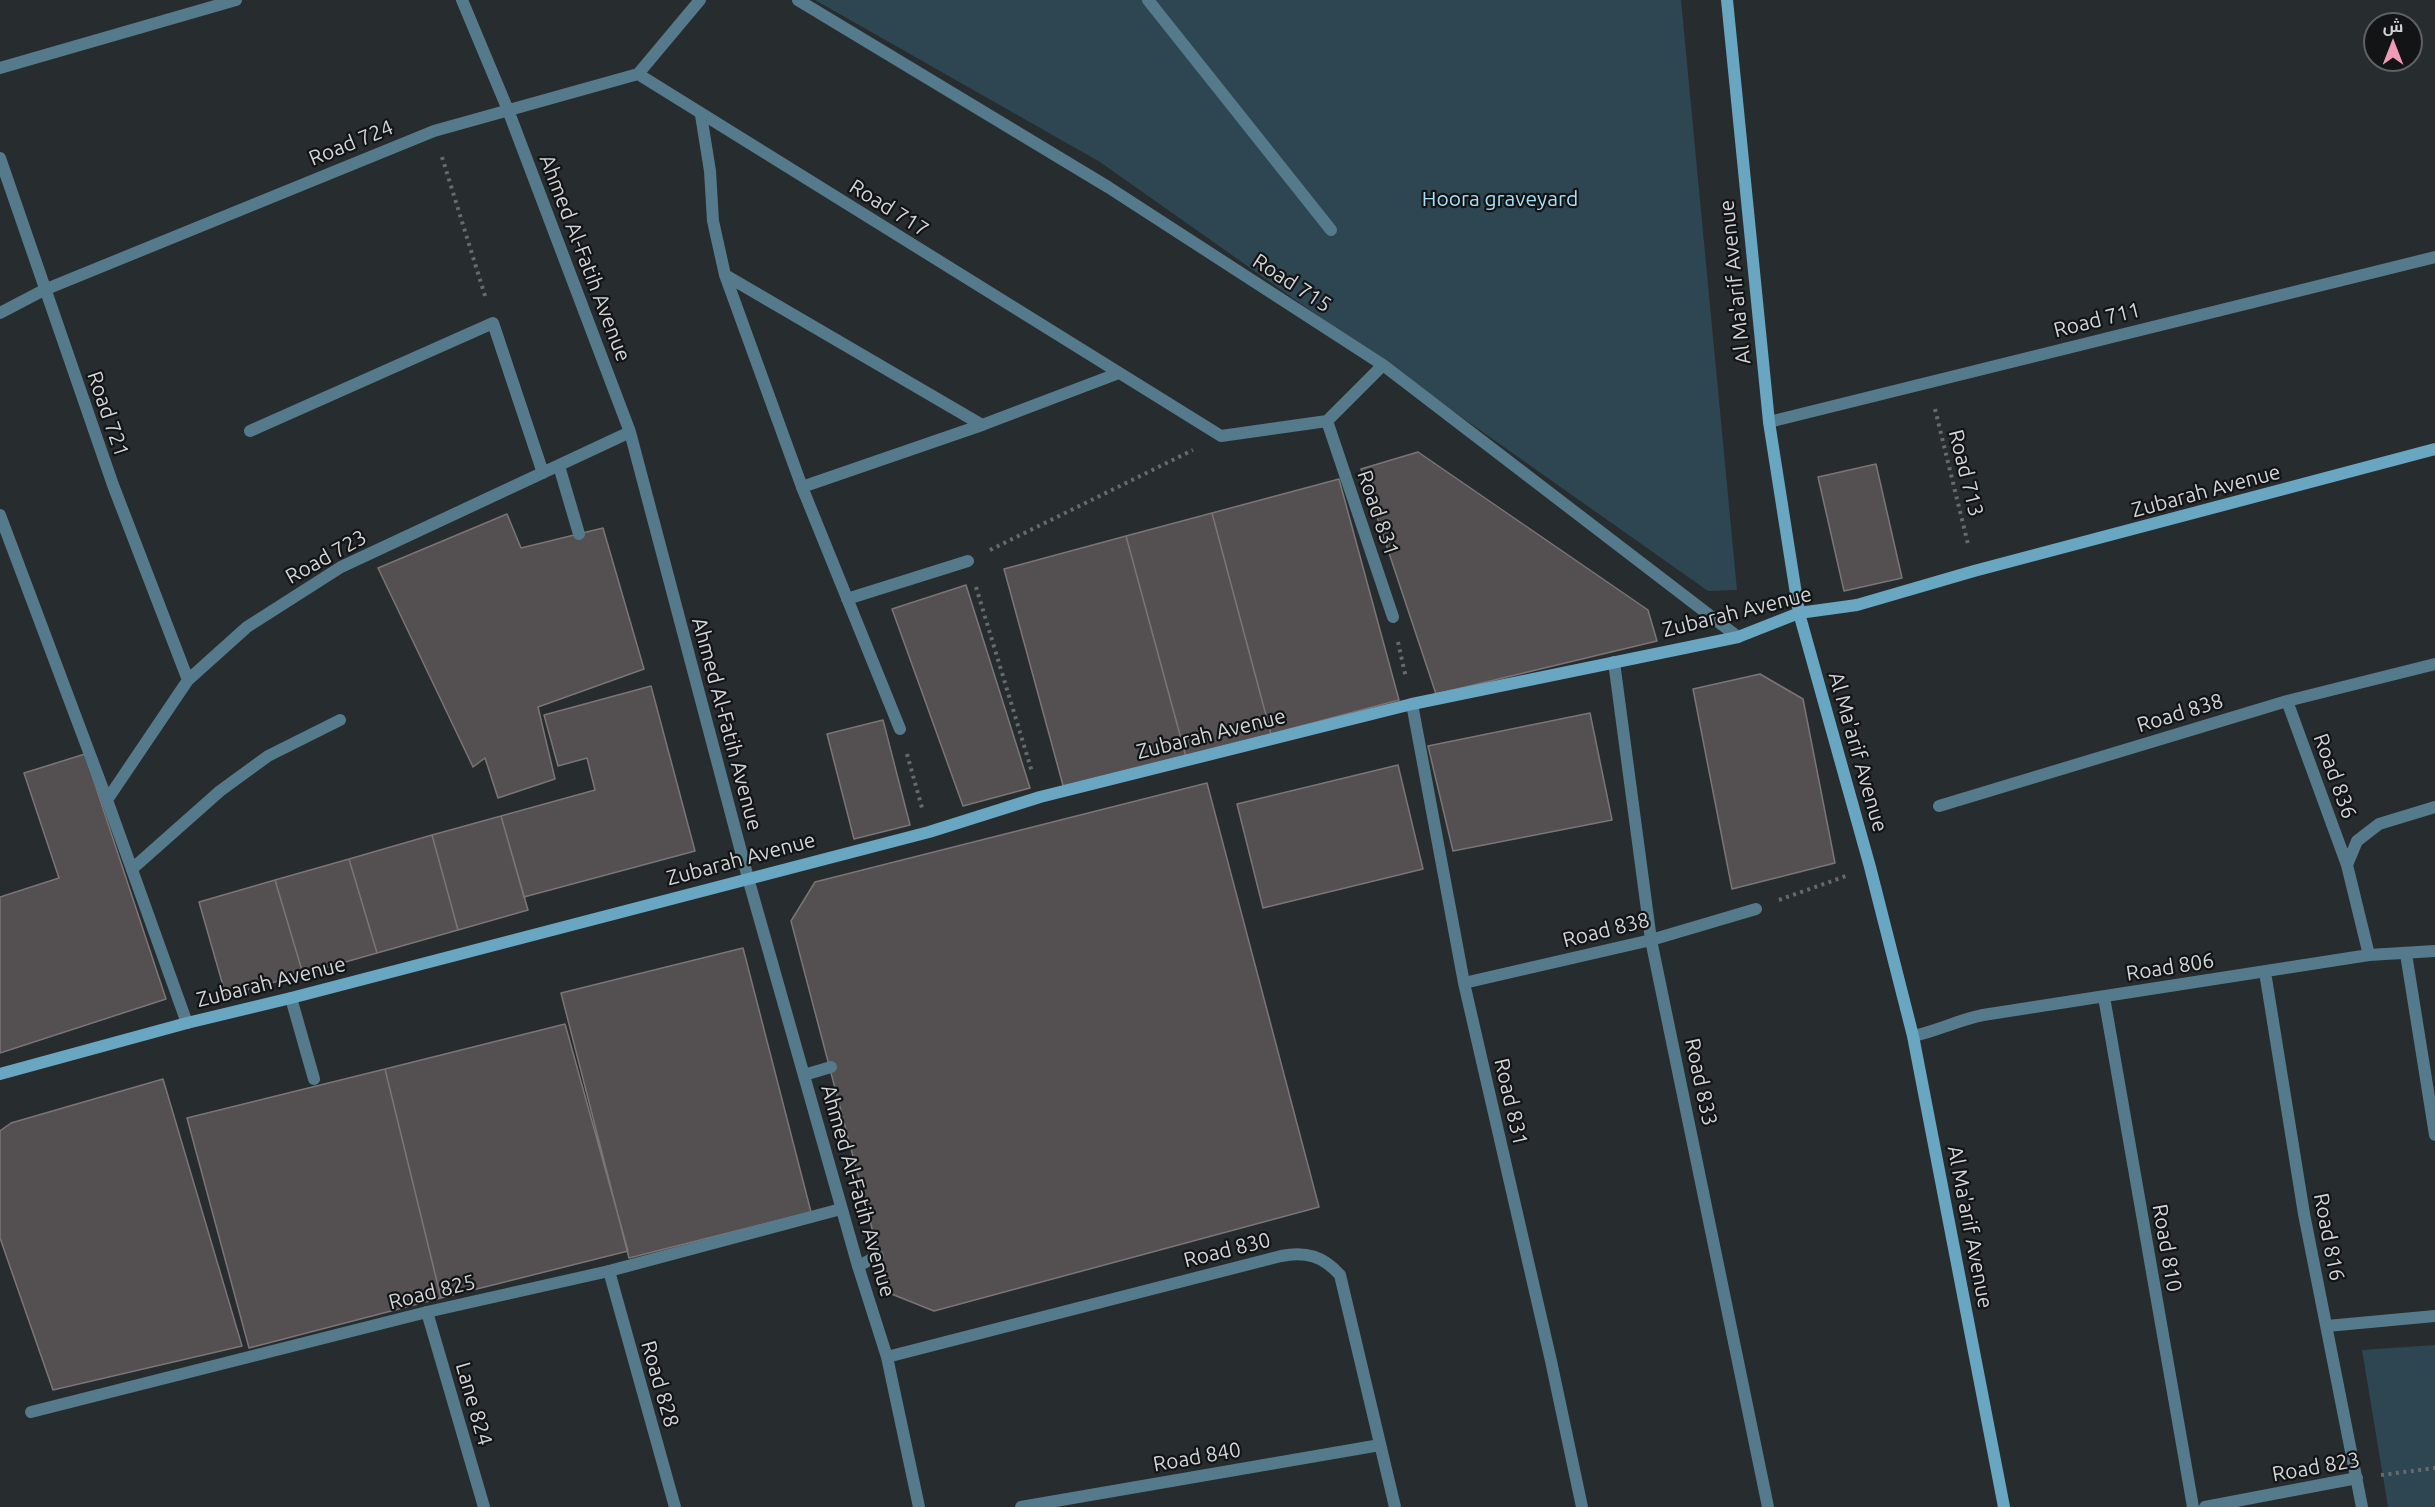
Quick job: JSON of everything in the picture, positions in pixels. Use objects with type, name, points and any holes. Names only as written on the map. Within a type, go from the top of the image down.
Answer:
[{"type":"street","points":[[0,68],[236,0]]},
{"type":"street","name":"Ahmed Al-Fatih Avenue","points":[[462,0],[508,110],[630,432],[748,878],[858,1266],[887,1357],[919,1507]]},
{"type":"street","points":[[638,74],[700,0]]},
{"type":"street","name":"Road 715","points":[[798,0],[1108,187],[1383,365],[1738,637]]},
{"type":"street","points":[[1148,0],[1331,230]]},
{"type":"street","name":"Al Ma'arif Avenue","points":[[1727,0],[1769,422],[1799,614],[1870,867],[1913,1036],[2004,1507]]},
{"type":"street","name":"Road 724","points":[[0,314],[44,290],[434,130],[638,74]]},
{"type":"street","name":"Road 717","points":[[638,74],[1221,436]]},
{"type":"street","points":[[701,115],[710,171],[713,221],[725,274],[802,487],[900,729]]},
{"type":"street","name":"Road 721","points":[[0,158],[113,485],[188,680]]},
{"type":"street","name":"Road 711","points":[[1769,422],[2435,257]]},
{"type":"street","points":[[725,274],[982,425]]},
{"type":"street","points":[[250,431],[494,323],[543,473]]},
{"type":"street","points":[[1221,436],[1327,421],[1383,365]]},
{"type":"street","points":[[802,487],[982,425],[1119,373]]},
{"type":"street","name":"Road 831","points":[[1327,421],[1393,617]]},
{"type":"street","name":"Road 723","points":[[107,800],[188,680],[247,627],[341,567],[630,432]]},
{"type":"street","name":"Zubarah Avenue","points":[[0,1074],[187,1023],[291,998],[929,831],[1040,797],[1412,704],[1738,637],[1799,614],[1857,605],[1974,571],[2435,449]]},
{"type":"street","points":[[559,465],[579,534]]},
{"type":"street","points":[[0,515],[107,800],[187,1023]]},
{"type":"street","points":[[848,599],[968,561]]},
{"type":"street","name":"Road 833","points":[[1614,662],[1651,940],[1768,1507]]},
{"type":"street","name":"Road 838","points":[[1939,806],[2287,701],[2435,664]]},
{"type":"street","name":"Road 836","points":[[2287,701],[2347,865],[2369,955]]},
{"type":"street","name":"Road 831","points":[[1412,704],[1464,984],[1549,1350],[1582,1507]]},
{"type":"street","points":[[132,869],[220,790],[268,756],[340,720]]},
{"type":"street","name":"Road 836","points":[[2347,865],[2357,842],[2379,824],[2435,807]]},
{"type":"street","name":"Road 838","points":[[1464,984],[1651,940],[1756,909]]},
{"type":"street","name":"Road 806","points":[[1913,1036],[1965,1018],[2369,955],[2435,951]]},
{"type":"street","points":[[2406,954],[2435,1135]]},
{"type":"street","name":"Road 816","points":[[2265,972],[2304,1214],[2362,1507]]},
{"type":"street","name":"Road 810","points":[[2104,997],[2193,1507]]},
{"type":"street","points":[[291,998],[314,1079]]},
{"type":"street","points":[[804,1075],[831,1067]]},
{"type":"street","name":"Road 825","points":[[31,1412],[427,1312],[609,1271],[842,1209]]},
{"type":"street","name":"Road 830","points":[[887,1357],[1281,1256],[1307,1254],[1320,1258],[1340,1275],[1395,1507]]},
{"type":"street","points":[[858,1266],[878,1256]]},
{"type":"street","name":"Road 828","points":[[609,1271],[675,1507]]},
{"type":"street","name":"Lane 824","points":[[427,1312],[484,1507]]},
{"type":"street","points":[[2327,1326],[2435,1316]]},
{"type":"street","name":"Road 840","points":[[1021,1507],[1380,1445]]},
{"type":"street","name":"Road 823","points":[[2205,1507],[2357,1478]]},
{"type":"path","points":[[434,130],[494,323]]},
{"type":"path","name":"Road 713","points":[[1928,382],[1974,571]]},
{"type":"path","points":[[1040,797],[968,561],[1221,436]]},
{"type":"path","points":[[1393,617],[1412,704]]},
{"type":"path","points":[[900,729],[929,831]]},
{"type":"path","points":[[1756,909],[1870,867]]},
{"type":"path","name":"Road 823","points":[[2357,1478],[2435,1468]]},
{"type":"green space","name":"Hoora graveyard","points":[[815,0],[1681,0],[1737,590],[1708,591],[1100,162]]},
{"type":"green space","points":[[2435,1345],[2435,1507],[2388,1507],[2362,1350]]},
{"type":"building","points":[[1418,452],[1648,610],[1657,641],[1436,694],[1361,469]]},
{"type":"building","points":[[1876,464],[1902,578],[1844,591],[1818,477]]},
{"type":"building","points":[[1339,479],[1399,700],[1271,734],[1212,513]]},
{"type":"building","points":[[1212,513],[1271,734],[1186,757],[1126,536]]},
{"type":"building","points":[[507,514],[521,548],[603,528],[644,669],[538,707],[555,779],[498,798],[485,758],[473,767],[378,568]]},
{"type":"building","points":[[1126,536],[1186,757],[1064,789],[1004,569]]},
{"type":"building","points":[[966,585],[1030,788],[963,806],[892,609]]},
{"type":"building","points":[[1760,674],[1803,699],[1835,863],[1732,889],[1693,689]]},
{"type":"building","points":[[651,686],[695,851],[524,897],[501,816],[595,790],[587,758],[558,766],[544,715]]},
{"type":"building","points":[[1590,713],[1612,820],[1453,851],[1428,746]]},
{"type":"building","points":[[883,720],[910,825],[854,839],[827,734]]},
{"type":"building","points":[[85,754],[166,999],[0,1053],[0,897],[59,878],[24,773]]},
{"type":"building","points":[[1398,765],[1423,869],[1263,908],[1237,804]]},
{"type":"building","points":[[1207,783],[1319,1207],[934,1311],[889,1293],[791,921],[815,882]]},
{"type":"building","points":[[501,816],[528,910],[458,930],[432,835]]},
{"type":"building","points":[[432,835],[458,930],[377,953],[349,859]]},
{"type":"building","points":[[349,859],[377,953],[303,974],[275,880]]},
{"type":"building","points":[[275,880],[303,974],[226,996],[199,902]]},
{"type":"building","points":[[743,948],[811,1212],[629,1258],[561,993]]},
{"type":"building","points":[[565,1024],[628,1251],[441,1298],[385,1069]]},
{"type":"building","points":[[385,1069],[441,1298],[249,1348],[187,1118]]},
{"type":"building","points":[[163,1079],[242,1346],[53,1390],[0,1238],[0,1131],[11,1123]]}]
